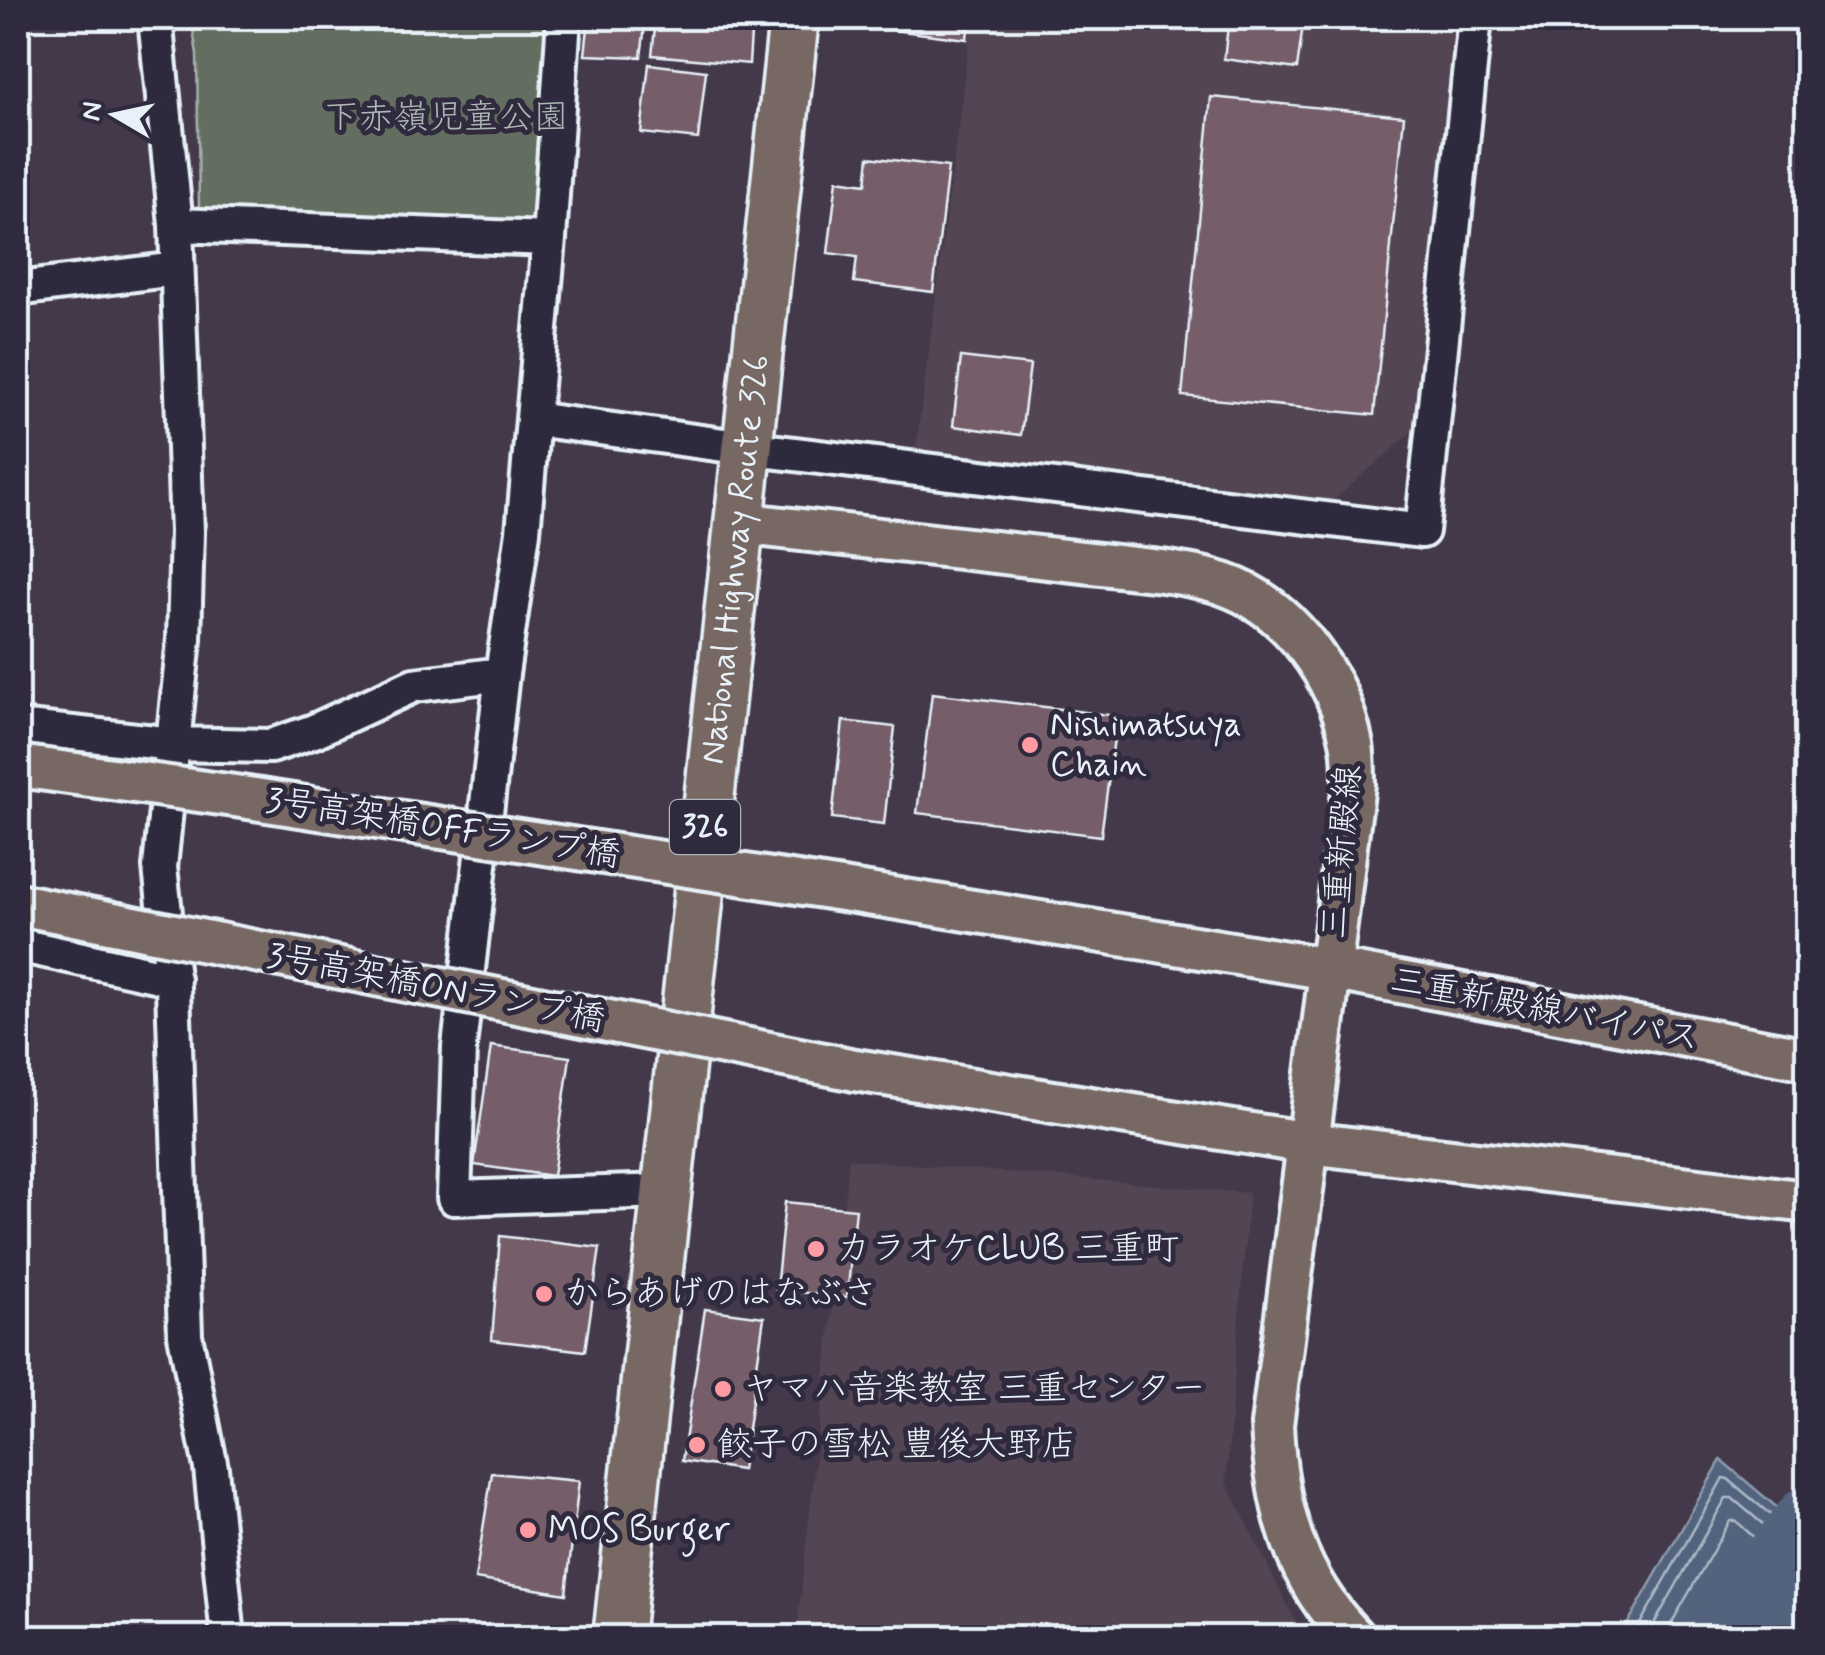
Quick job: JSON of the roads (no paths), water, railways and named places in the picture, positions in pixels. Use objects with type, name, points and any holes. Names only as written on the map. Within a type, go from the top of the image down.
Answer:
[{"type":"highway","name":"National Highway Route 326","points":[[618,1638],[794,18]]},
{"type":"main road","name":"三重新殿線","points":[[738,522],[1194,576],[1226,585],[1281,618],[1306,645],[1334,690],[1352,745],[1354,784],[1272,1413],[1274,1462],[1286,1520],[1302,1567],[1328,1610],[1354,1638]]},
{"type":"main road","name":"3号高架橋OFFランプ橋","points":[[18,766],[868,894]]},
{"type":"main road","name":"三重新殿線バイパス","points":[[868,894],[1330,970],[1808,1059]]},
{"type":"main road","name":"3号高架橋ONランプ橋","points":[[18,904],[855,1070],[1308,1143]]},
{"type":"main road","points":[[1308,1143],[1793,1200]]},
{"type":"street","points":[[155,18],[176,225],[187,532],[184,639],[160,867],[173,979],[186,1335],[211,1468],[228,1638]]},
{"type":"street","points":[[564,18],[523,532],[502,674],[459,1048],[454,1198],[666,1191]]},
{"type":"street","points":[[532,419],[1422,531],[1476,18]]},
{"type":"street","points":[[176,225],[549,239]]},
{"type":"street","points":[[18,288],[176,270]]},
{"type":"street","points":[[18,727],[174,744],[271,746],[314,731],[414,685],[502,674]]},
{"type":"street","points":[[18,945],[173,979]]},
{"type":"water","points":[[1721,1460],[1807,1533],[1807,1637],[1620,1637]]},
{"type":"waterway","points":[[1712,1638],[1808,1515]]},
{"type":"place","name":"Nishimatsuya Chain","points":[[1030,745]]},
{"type":"place","name":"カラオケCLUB 三重町","points":[[816,1249]]},
{"type":"place","name":"からあげのはなぶさ","points":[[544,1294]]},
{"type":"place","name":"ヤマハ音楽教室 三重センター","points":[[723,1389]]},
{"type":"place","name":"餃子の雪松 豊後大野店","points":[[697,1445]]},
{"type":"place","name":"MOS Burger","points":[[528,1530]]},
{"type":"park label","name":"下赤嶺児童公園","points":[[446,118]]}]
